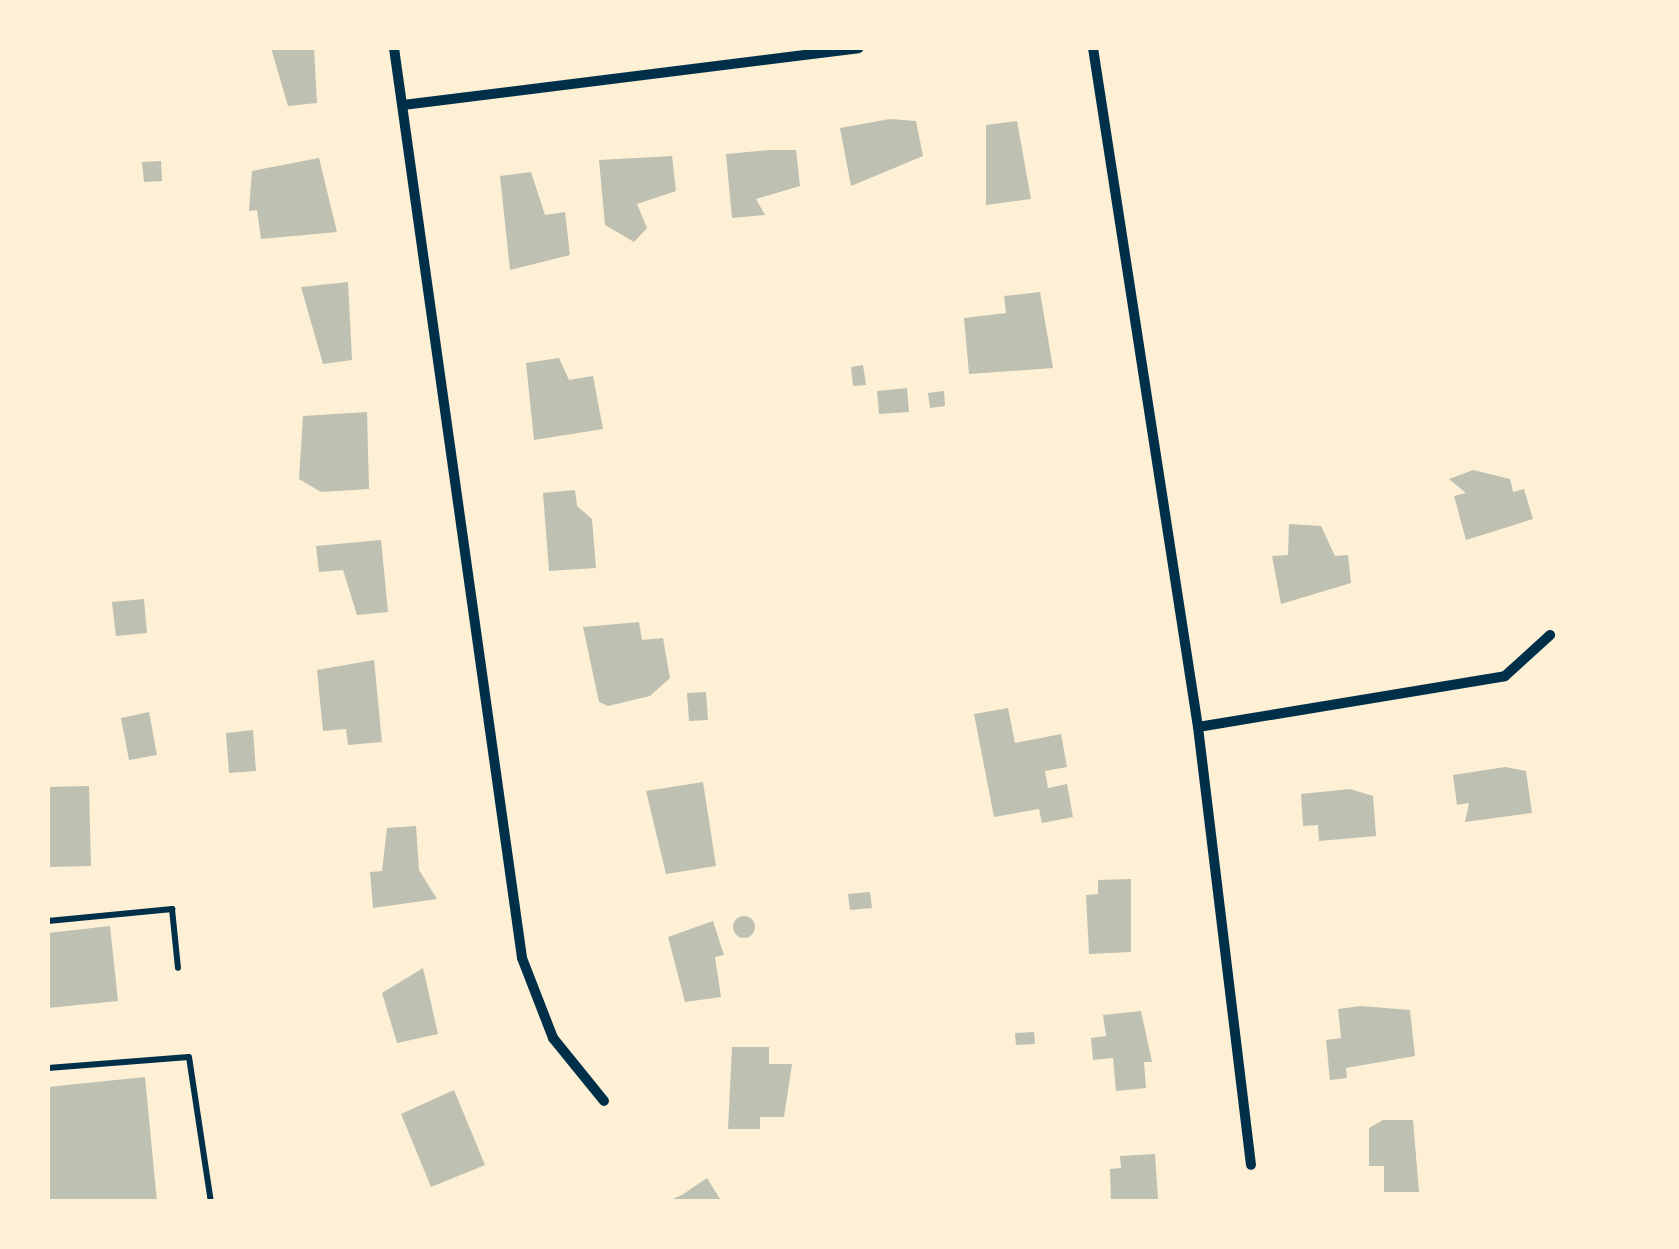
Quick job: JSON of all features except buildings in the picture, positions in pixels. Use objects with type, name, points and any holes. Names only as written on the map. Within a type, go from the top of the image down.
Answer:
[{"type":"street","points":[[394,48],[522,958],[553,1038],[604,1101]]},
{"type":"street","points":[[402,105],[858,48]]},
{"type":"street","points":[[1092,48],[1198,727],[1251,1164]]},
{"type":"street","points":[[1198,727],[1505,676],[1550,634]]},
{"type":"lane","points":[[48,922],[172,909],[178,968]]},
{"type":"lane","points":[[48,1068],[189,1058],[211,1202]]}]
